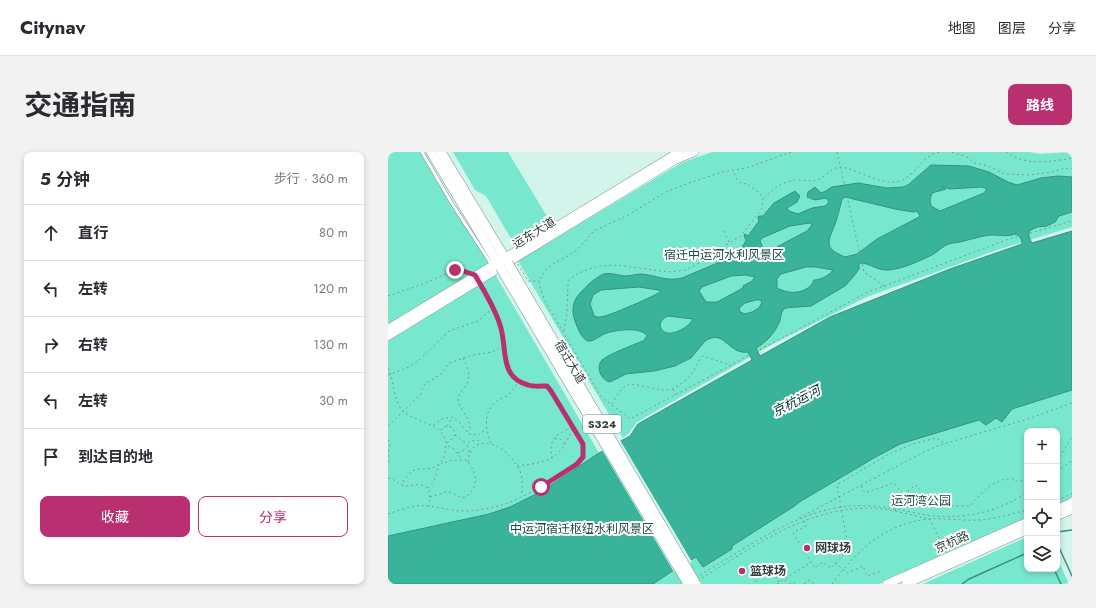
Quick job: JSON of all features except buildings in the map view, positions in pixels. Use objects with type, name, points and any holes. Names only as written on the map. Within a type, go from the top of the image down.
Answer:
[{"type":"main road","name":"宿迁大道","points":[[431,152],[503,262],[697,580]]},
{"type":"main road","name":"宿迁大道","points":[[441,152],[688,584]]},
{"type":"main road","name":"运东大道","points":[[388,336],[477,278],[679,152]]},
{"type":"main road","name":"运东大道","points":[[503,262],[676,160],[694,152]]},
{"type":"main road","name":"运东大道","points":[[388,329],[477,278]]},
{"type":"main road","points":[[1060,508],[1072,502]]},
{"type":"main road","points":[[1060,515],[1072,510]]},
{"type":"main road","name":"京杭路","points":[[887,584],[1024,523]]},
{"type":"main road","name":"京杭路","points":[[906,584],[1024,531]]},
{"type":"lane","points":[[422,152],[451,202],[503,262]]},
{"type":"path","points":[[791,152],[747,168],[722,172],[673,190],[628,216],[594,231],[576,251],[545,270],[539,281],[546,303],[600,395],[606,402],[619,409],[630,419],[868,292],[1030,233],[1072,221]]},
{"type":"path","points":[[837,152],[864,272],[884,286]]},
{"type":"path","points":[[763,199],[780,185],[795,180],[818,180],[830,170],[840,167],[865,176],[891,182],[897,181],[907,178],[927,157],[941,152]]},
{"type":"path","points":[[952,152],[966,157],[975,163],[988,166],[1005,174],[1029,175],[1052,172],[1065,168],[1072,169]]},
{"type":"path","points":[[1006,152],[1022,160],[1035,162],[1072,158]]},
{"type":"path","points":[[564,333],[567,313],[568,284],[570,279],[577,274],[600,266],[616,265],[661,272],[685,270],[710,258],[729,243],[742,236],[762,208],[763,199],[760,193],[747,184],[741,183],[737,180],[733,171]]},
{"type":"path","points":[[724,231],[729,243]]},
{"type":"path","points":[[503,262],[528,281],[539,281]]},
{"type":"path","points":[[388,296],[423,284],[455,270],[460,270],[477,278],[501,328],[504,344],[504,357],[514,377],[529,386],[547,386],[583,444],[583,457],[577,464],[512,502],[500,506],[475,510],[451,511],[429,506],[417,506],[388,514]]},
{"type":"path","points":[[388,375],[409,367],[418,361],[449,330],[478,321],[492,309]]},
{"type":"path","points":[[388,426],[421,394],[425,384],[440,375],[448,363],[473,355],[493,352],[504,344]]},
{"type":"path","points":[[611,405],[620,390],[630,384],[666,390],[683,383],[698,365],[700,357],[703,356],[730,366]]},
{"type":"path","points":[[463,358],[468,369],[469,380],[458,398],[470,424],[470,428],[467,432]]},
{"type":"path","points":[[388,368],[391,374],[394,390],[403,411],[413,418],[432,425],[440,431],[446,444],[443,460],[434,481],[428,488]]},
{"type":"path","points":[[491,444],[488,436],[487,414],[499,399],[508,395],[519,381]]},
{"type":"path","points":[[672,388],[675,395]]},
{"type":"path","points":[[697,580],[796,520],[926,451],[946,443],[1028,419],[1072,403]]},
{"type":"path","points":[[432,425],[442,419],[452,417],[459,422],[469,434],[478,435],[487,428]]},
{"type":"path","points":[[440,431],[442,428],[447,426],[452,417]]},
{"type":"path","points":[[447,426],[451,427],[455,435],[467,444]]},
{"type":"path","points":[[552,458],[551,444],[554,439],[558,434],[573,427]]},
{"type":"path","points":[[517,466],[536,464],[558,454],[565,444],[573,427]]},
{"type":"path","points":[[446,444],[455,435]]},
{"type":"path","points":[[1060,454],[1072,436]]},
{"type":"path","points":[[554,439],[559,438],[565,444]]},
{"type":"path","points":[[808,557],[815,568],[823,562],[831,568],[843,556],[841,548],[848,547],[837,485],[889,454],[913,444],[936,438],[946,443]]},
{"type":"path","points":[[388,440],[390,446],[388,450],[388,462]]},
{"type":"path","points":[[467,444],[474,440],[478,440],[481,444]]},
{"type":"path","points":[[446,444],[453,448],[461,459]]},
{"type":"path","points":[[467,444],[467,448],[470,452]]},
{"type":"path","points":[[468,462],[470,452],[473,448],[481,444],[491,444],[509,455],[517,466],[522,478],[522,497]]},
{"type":"path","points":[[458,453],[467,448]]},
{"type":"path","points":[[402,484],[408,474],[414,470],[434,467],[453,460],[461,459],[468,462],[475,472],[476,479],[475,487],[467,496],[462,498],[450,492],[446,492],[430,497]]},
{"type":"path","points":[[1060,469],[1072,461]]},
{"type":"path","points":[[388,478],[408,486],[422,485],[428,488]]},
{"type":"path","points":[[895,511],[898,498],[916,485],[930,502],[936,497],[944,506],[970,506],[988,486],[994,483],[1009,478],[1014,478],[1015,481],[1024,481]]},
{"type":"path","points":[[860,486],[865,493],[894,483],[903,494]]},
{"type":"path","points":[[428,488],[430,497],[429,506]]},
{"type":"path","points":[[697,580],[803,519],[841,508],[861,505],[947,516],[980,513],[997,508],[1024,494]]},
{"type":"path","points":[[1060,499],[1072,494]]},
{"type":"path","points":[[796,520],[842,511],[869,508],[895,511],[930,519],[980,520],[1006,516],[1024,511]]},
{"type":"path","points":[[799,543],[793,533],[806,526],[803,519]]},
{"type":"path","points":[[930,519],[942,546]]},
{"type":"path","points":[[832,584],[843,569],[861,550],[885,534],[910,524],[930,519]]},
{"type":"path","points":[[777,584],[811,562]]},
{"type":"path","points":[[835,563],[848,573],[863,566],[867,576],[882,571]]},
{"type":"path","points":[[779,582],[774,573],[781,569]]},
{"type":"path","points":[[753,576],[758,584]]},
{"type":"path","points":[[784,579],[788,584],[793,582],[795,584]]},
{"type":"path","points":[[804,584],[809,580],[814,584]]},
{"type":"green space","points":[[388,152],[424,152],[599,453],[671,572],[696,557],[703,567],[732,546],[801,501],[900,444],[979,420],[996,418],[1002,422],[1012,409],[1072,390],[1072,498],[1060,504],[1060,428],[1024,428],[1024,521],[879,584],[388,584]]},
{"type":"green space","points":[[453,152],[508,152],[551,223],[528,238],[513,242],[486,196],[475,190]]},
{"type":"green space","name":"宿迁中运河水利风景区","points":[[712,152],[1029,152],[1040,154],[1072,152],[1072,227],[997,250],[867,297],[769,346],[637,422],[629,433],[623,438],[518,261],[681,163]]},
{"type":"green space","points":[[1024,538],[1024,572],[1060,572],[1060,564],[1069,584],[923,584]]},
{"type":"water","name":"京杭运河","points":[[931,165],[969,166],[989,172],[1017,185],[1041,178],[1058,176],[1072,177],[1072,212],[1059,216],[1055,222],[1047,226],[1037,227],[1029,231],[1029,237],[1032,243],[1072,231],[1072,390],[1012,409],[1002,422],[996,418],[986,425],[979,420],[900,444],[801,501],[732,546],[732,549],[703,567],[696,557],[653,584],[388,584],[388,536],[489,514],[510,507],[542,491],[599,453],[630,436],[638,424],[752,360],[748,352],[741,352],[722,340],[712,338],[705,341],[691,358],[675,366],[654,371],[626,374],[610,382],[607,381],[602,377],[599,369],[602,360],[615,352],[643,341],[647,336],[639,331],[620,330],[604,334],[590,341],[583,338],[574,318],[573,306],[575,300],[585,287],[604,274],[626,276],[641,274],[666,279],[682,278],[734,256],[738,253],[746,241],[744,235],[745,234],[748,236],[759,221],[758,217],[763,216],[774,203],[795,191],[800,196],[797,202],[787,208],[789,211],[798,214],[812,208],[825,206],[829,202],[826,198],[815,200],[807,197],[808,192],[815,187],[821,193],[832,187],[858,183],[887,188],[903,187],[908,185]],"holes":[[[943,186],[949,189],[982,187],[987,189],[984,193],[940,211],[931,206],[930,200],[932,193],[946,189],[942,187]],[[845,197],[895,209],[913,212],[917,211],[920,216],[877,239],[857,254],[845,257],[833,251],[829,244],[842,199]],[[810,223],[812,225],[807,231],[771,250],[764,250],[760,241],[762,238],[790,226]],[[991,235],[1018,235],[1022,244],[950,269],[830,317],[760,356],[756,348],[772,335],[785,308],[811,306],[845,286],[859,269],[859,263],[884,270],[894,269],[922,260],[944,246],[950,244]],[[806,267],[833,270],[824,277],[814,280],[808,288],[798,292],[787,292],[777,288],[777,279],[781,274]],[[745,275],[755,277],[752,281],[743,286],[743,288],[717,302],[706,302],[699,291],[702,287],[731,276]],[[639,287],[661,291],[632,306],[600,317],[594,316],[590,304],[593,295],[601,290]],[[756,300],[760,300],[762,302],[759,308],[752,312],[745,314],[740,312],[739,308],[745,303]],[[668,316],[693,319],[690,324],[672,333],[665,332],[662,330],[660,325],[661,321]]]},
{"type":"pier","points":[[620,440],[692,562],[674,572],[602,450]]},
{"type":"waterway","points":[[1060,532],[1072,530]]},
{"type":"waterway","points":[[1060,550],[1072,576]]},
{"type":"waterway","points":[[962,584],[969,579],[1024,554]]},
{"type":"waterway","points":[[1055,572],[1061,584]]},
{"type":"place","name":"网球场","points":[[807,548]]},
{"type":"place","name":"篮球场","points":[[742,571]]},
{"type":"route","points":[[455,270],[460,270],[475,275],[500,323],[503,333],[504,357],[511,373],[519,381],[529,386],[547,386],[583,444],[583,457],[577,464],[541,487]]},
{"type":"park label","name":"运河湾公园","points":[[921,501]]},
{"type":"park label","name":"中运河宿迁枢纽水利风景区","points":[[582,529]]}]
